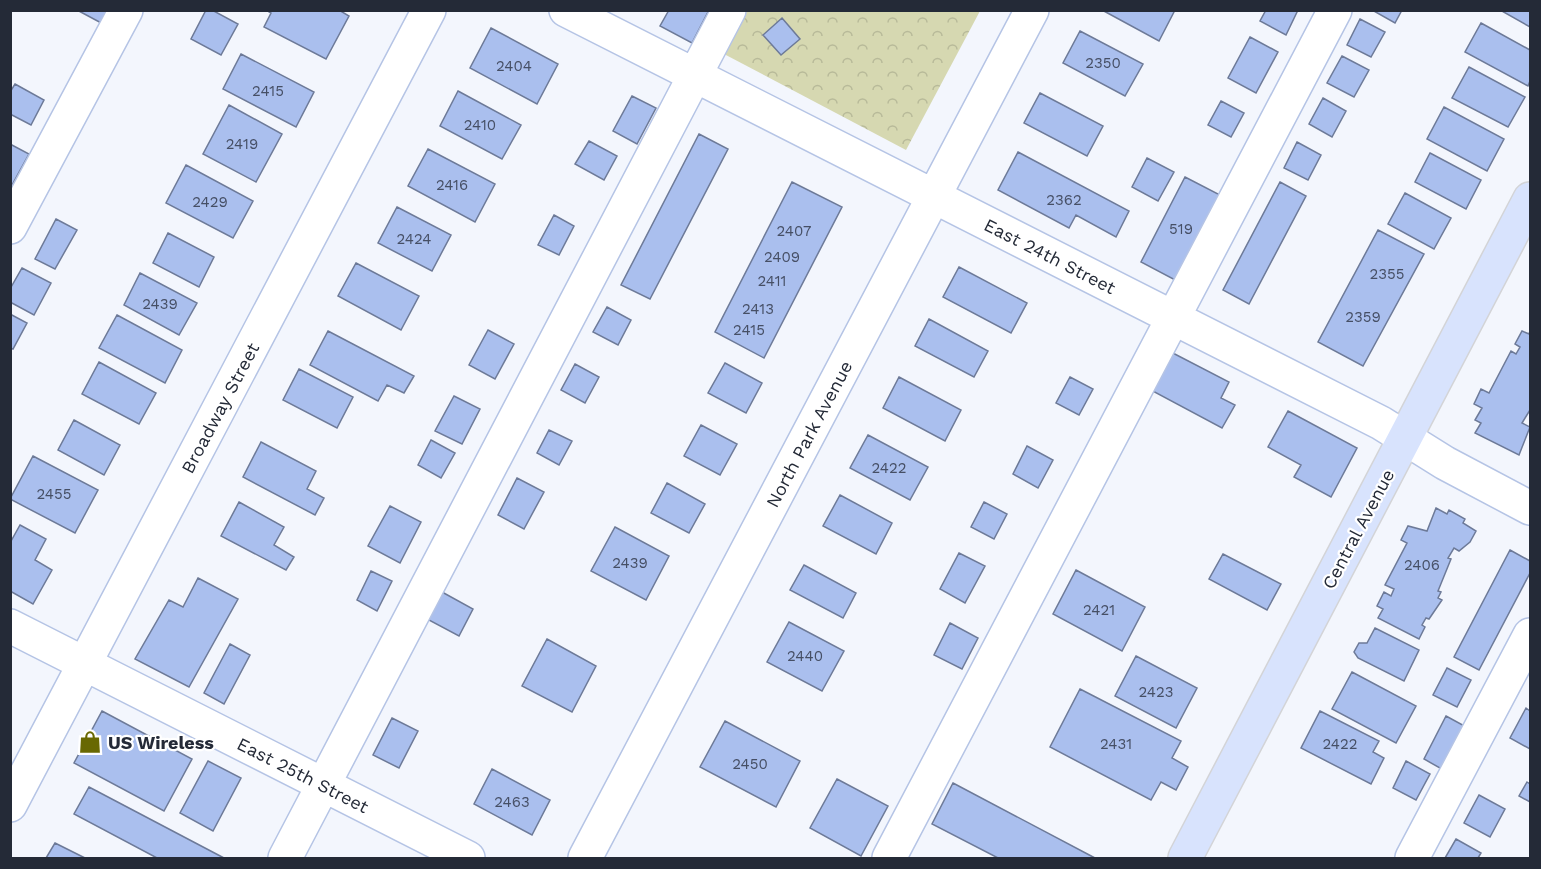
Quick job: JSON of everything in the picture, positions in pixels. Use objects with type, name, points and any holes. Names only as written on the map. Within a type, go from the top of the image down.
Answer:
[{"type":"main road","name":"Central Avenue","points":[[1185,858],[1530,199]]},
{"type":"street","points":[[10,227],[126,10]]},
{"type":"street","name":"Broadway Street","points":[[10,805],[429,10]]},
{"type":"street","name":"East 24th Street","points":[[566,10],[1406,438],[1445,463],[1530,508]]},
{"type":"street","points":[[285,858],[729,10]]},
{"type":"street","name":"North Park Avenue","points":[[585,858],[1032,10]]},
{"type":"street","points":[[889,858],[1335,10]]},
{"type":"street","name":"East 25th Street","points":[[10,626],[468,858]]},
{"type":"street","points":[[1412,858],[1530,635]]},
{"type":"green space","points":[[747,11],[980,11],[906,150],[724,54]]},
{"type":"building","points":[[77,10],[110,10],[103,24]]},
{"type":"building","points":[[206,10],[212,10],[238,24],[221,55],[191,39]]},
{"type":"building","points":[[266,10],[339,10],[349,16],[326,59],[264,27],[271,13]]},
{"type":"building","points":[[669,10],[709,10],[692,43],[660,26]]},
{"type":"building","points":[[1102,10],[1175,10],[1159,41]]},
{"type":"building","points":[[1266,10],[1298,10],[1286,35],[1260,21]]},
{"type":"building","points":[[1372,10],[1402,10],[1395,23]]},
{"type":"building","points":[[1500,10],[1530,10],[1530,27]]},
{"type":"building","points":[[782,18],[800,39],[781,55],[763,35]]},
{"type":"building","points":[[1360,19],[1385,32],[1371,57],[1347,45]]},
{"type":"building","points":[[1481,23],[1530,50],[1528,86],[1465,52]]},
{"type":"building","points":[[491,28],[558,64],[537,104],[470,68]]},
{"type":"building","points":[[1080,31],[1143,64],[1125,96],[1063,63]]},
{"type":"building","points":[[1250,37],[1278,52],[1256,93],[1228,78]]},
{"type":"building","points":[[241,54],[314,92],[296,127],[223,89]]},
{"type":"building","points":[[1342,56],[1369,70],[1354,97],[1327,83]]},
{"type":"building","points":[[1469,67],[1525,97],[1508,127],[1452,98]]},
{"type":"building","points":[[15,84],[44,100],[31,125],[10,114],[10,92]]},
{"type":"building","points":[[458,91],[521,125],[502,159],[440,126]]},
{"type":"building","points":[[1040,93],[1103,126],[1087,156],[1024,123]]},
{"type":"building","points":[[632,96],[656,108],[637,144],[613,131]]},
{"type":"building","points":[[1323,98],[1346,111],[1332,137],[1309,124]]},
{"type":"building","points":[[1221,101],[1244,113],[1231,137],[1208,125]]},
{"type":"building","points":[[229,105],[282,134],[256,182],[203,154]]},
{"type":"building","points":[[1444,107],[1504,139],[1487,171],[1427,139]]},
{"type":"building","points":[[699,134],[728,149],[650,299],[621,285]]},
{"type":"building","points":[[589,141],[617,156],[604,180],[575,164]]},
{"type":"building","points":[[1297,142],[1321,155],[1308,180],[1284,168]]},
{"type":"building","points":[[10,144],[29,154],[12,185],[10,184]]},
{"type":"building","points":[[428,149],[495,184],[475,222],[408,186]]},
{"type":"building","points":[[1018,152],[1129,211],[1116,237],[1076,215],[1069,228],[998,190]]},
{"type":"building","points":[[1430,153],[1481,180],[1466,209],[1415,182]]},
{"type":"building","points":[[1147,158],[1174,172],[1158,201],[1132,187]]},
{"type":"building","points":[[186,165],[253,201],[233,238],[166,203]]},
{"type":"building","points":[[1185,177],[1220,195],[1177,281],[1141,262]]},
{"type":"building","points":[[792,182],[842,207],[764,358],[715,332]]},
{"type":"building","points":[[1280,182],[1306,196],[1249,304],[1223,290]]},
{"type":"building","points":[[1405,193],[1451,218],[1434,249],[1388,224]]},
{"type":"building","points":[[397,207],[451,235],[432,271],[378,243]]},
{"type":"building","points":[[554,215],[574,226],[559,255],[538,245]]},
{"type":"building","points":[[56,219],[77,230],[55,269],[35,259]]},
{"type":"building","points":[[1378,230],[1424,254],[1363,366],[1318,342]]},
{"type":"building","points":[[168,233],[214,257],[199,287],[153,263]]},
{"type":"building","points":[[356,263],[419,296],[401,330],[338,296]]},
{"type":"building","points":[[959,267],[1027,303],[1011,333],[943,297]]},
{"type":"building","points":[[22,268],[51,283],[34,315],[10,302],[10,289]]},
{"type":"building","points":[[140,273],[197,303],[179,335],[124,305]]},
{"type":"building","points":[[607,307],[631,320],[618,345],[593,332]]},
{"type":"building","points":[[10,314],[27,323],[13,349],[10,348]]},
{"type":"building","points":[[117,315],[182,350],[165,383],[99,348]]},
{"type":"building","points":[[929,319],[988,351],[974,377],[915,346]]},
{"type":"building","points":[[488,330],[514,344],[495,379],[469,365]]},
{"type":"building","points":[[328,331],[414,376],[404,393],[387,385],[378,401],[310,365]]},
{"type":"building","points":[[1522,331],[1529,334],[1530,331],[1530,410],[1522,423],[1530,427],[1519,455],[1475,433],[1481,423],[1475,420],[1482,408],[1474,404],[1481,389],[1489,393],[1511,351],[1516,354],[1520,347],[1515,344]]},
{"type":"building","points":[[1167,350],[1229,382],[1221,398],[1235,405],[1222,428],[1147,388]]},
{"type":"building","points":[[99,362],[156,393],[139,424],[82,394]]},
{"type":"building","points":[[725,363],[762,383],[746,413],[708,393]]},
{"type":"building","points":[[575,364],[599,377],[585,403],[561,390]]},
{"type":"building","points":[[299,369],[353,397],[337,428],[283,400]]},
{"type":"building","points":[[899,377],[961,410],[945,441],[883,408]]},
{"type":"building","points":[[1070,377],[1093,389],[1079,415],[1056,403]]},
{"type":"building","points":[[454,396],[480,409],[462,444],[435,431]]},
{"type":"building","points":[[1288,411],[1357,448],[1331,497],[1294,477],[1301,465],[1268,447]]},
{"type":"building","points":[[74,420],[120,445],[104,475],[58,450]]},
{"type":"building","points":[[701,425],[737,444],[720,475],[684,456]]},
{"type":"building","points":[[549,430],[572,441],[559,465],[537,453]]},
{"type":"building","points":[[868,435],[928,467],[910,500],[850,468]]},
{"type":"building","points":[[431,440],[455,453],[441,478],[418,465]]},
{"type":"building","points":[[261,442],[316,471],[307,489],[324,498],[315,515],[243,477]]},
{"type":"building","points":[[1027,446],[1053,460],[1038,488],[1013,474]]},
{"type":"building","points":[[33,456],[98,490],[75,533],[10,499]]},
{"type":"building","points":[[517,478],[544,492],[524,529],[498,515]]},
{"type":"building","points":[[667,483],[705,504],[689,533],[651,513]]},
{"type":"building","points":[[840,495],[892,523],[876,554],[823,526]]},
{"type":"building","points":[[239,502],[284,527],[274,545],[294,557],[286,570],[221,536]]},
{"type":"building","points":[[984,502],[1007,514],[994,539],[971,527]]},
{"type":"building","points":[[390,506],[421,522],[400,563],[368,546]]},
{"type":"building","points":[[1436,508],[1447,514],[1449,510],[1465,519],[1463,523],[1476,531],[1470,542],[1459,551],[1454,548],[1448,558],[1451,559],[1438,591],[1441,592],[1438,598],[1442,600],[1429,619],[1426,618],[1422,625],[1425,627],[1419,639],[1378,618],[1383,609],[1377,606],[1384,592],[1391,596],[1394,589],[1385,585],[1407,543],[1401,540],[1408,526],[1427,531]]},
{"type":"building","points":[[20,525],[46,539],[35,560],[52,570],[33,604],[10,591],[10,543]]},
{"type":"building","points":[[615,527],[669,556],[646,600],[591,571]]},
{"type":"building","points":[[1510,550],[1530,561],[1530,573],[1479,670],[1454,657]]},
{"type":"building","points":[[959,553],[985,566],[965,603],[940,589]]},
{"type":"building","points":[[1223,554],[1281,584],[1267,610],[1209,579]]},
{"type":"building","points":[[804,565],[856,593],[843,618],[790,590]]},
{"type":"building","points":[[1076,570],[1145,607],[1122,651],[1053,614]]},
{"type":"building","points":[[371,571],[392,581],[377,611],[357,600]]},
{"type":"building","points":[[198,578],[238,599],[189,687],[135,659],[169,600],[183,607]]},
{"type":"building","points":[[442,592],[473,609],[459,636],[427,619]]},
{"type":"building","points":[[789,622],[844,651],[822,691],[767,662]]},
{"type":"building","points":[[950,623],[978,638],[962,669],[934,655]]},
{"type":"building","points":[[1375,628],[1419,650],[1404,681],[1358,658],[1354,652],[1359,643],[1367,643]]},
{"type":"building","points":[[547,639],[596,666],[572,712],[522,686]]},
{"type":"building","points":[[230,644],[250,655],[224,704],[204,693]]},
{"type":"building","points":[[1136,656],[1197,688],[1176,728],[1115,696]]},
{"type":"building","points":[[1447,668],[1471,680],[1457,707],[1433,695]]},
{"type":"building","points":[[1352,672],[1416,706],[1396,743],[1332,709]]},
{"type":"building","points":[[1080,689],[1181,741],[1172,758],[1188,767],[1176,790],[1161,782],[1151,800],[1050,747]]},
{"type":"building","points":[[1526,708],[1530,711],[1530,749],[1510,738]]},
{"type":"building","points":[[102,711],[192,759],[164,811],[74,763]]},
{"type":"building","points":[[1320,711],[1379,741],[1373,752],[1384,758],[1371,784],[1301,748]]},
{"type":"building","points":[[1446,716],[1470,729],[1447,772],[1424,759]]},
{"type":"building","points":[[392,718],[418,731],[399,768],[373,755]]},
{"type":"building","points":[[725,721],[800,761],[776,807],[700,767]]},
{"type":"building","points":[[208,761],[241,778],[213,831],[180,813]]},
{"type":"building","points":[[1406,761],[1430,774],[1416,800],[1393,788]]},
{"type":"building","points":[[492,769],[550,800],[532,835],[474,804]]},
{"type":"building","points":[[837,779],[888,806],[861,856],[810,828]]},
{"type":"building","points":[[1527,782],[1530,784],[1530,802],[1519,796]]},
{"type":"building","points":[[953,783],[1095,858],[998,858],[932,824]]},
{"type":"building","points":[[89,787],[224,858],[157,858],[74,814]]},
{"type":"building","points":[[1479,795],[1505,809],[1490,837],[1464,823]]},
{"type":"building","points":[[1456,839],[1481,853],[1478,858],[1445,858]]},
{"type":"building","points":[[55,843],[85,858],[46,858]]},
{"type":"place","name":"US Wireless","points":[[90,742]]}]
